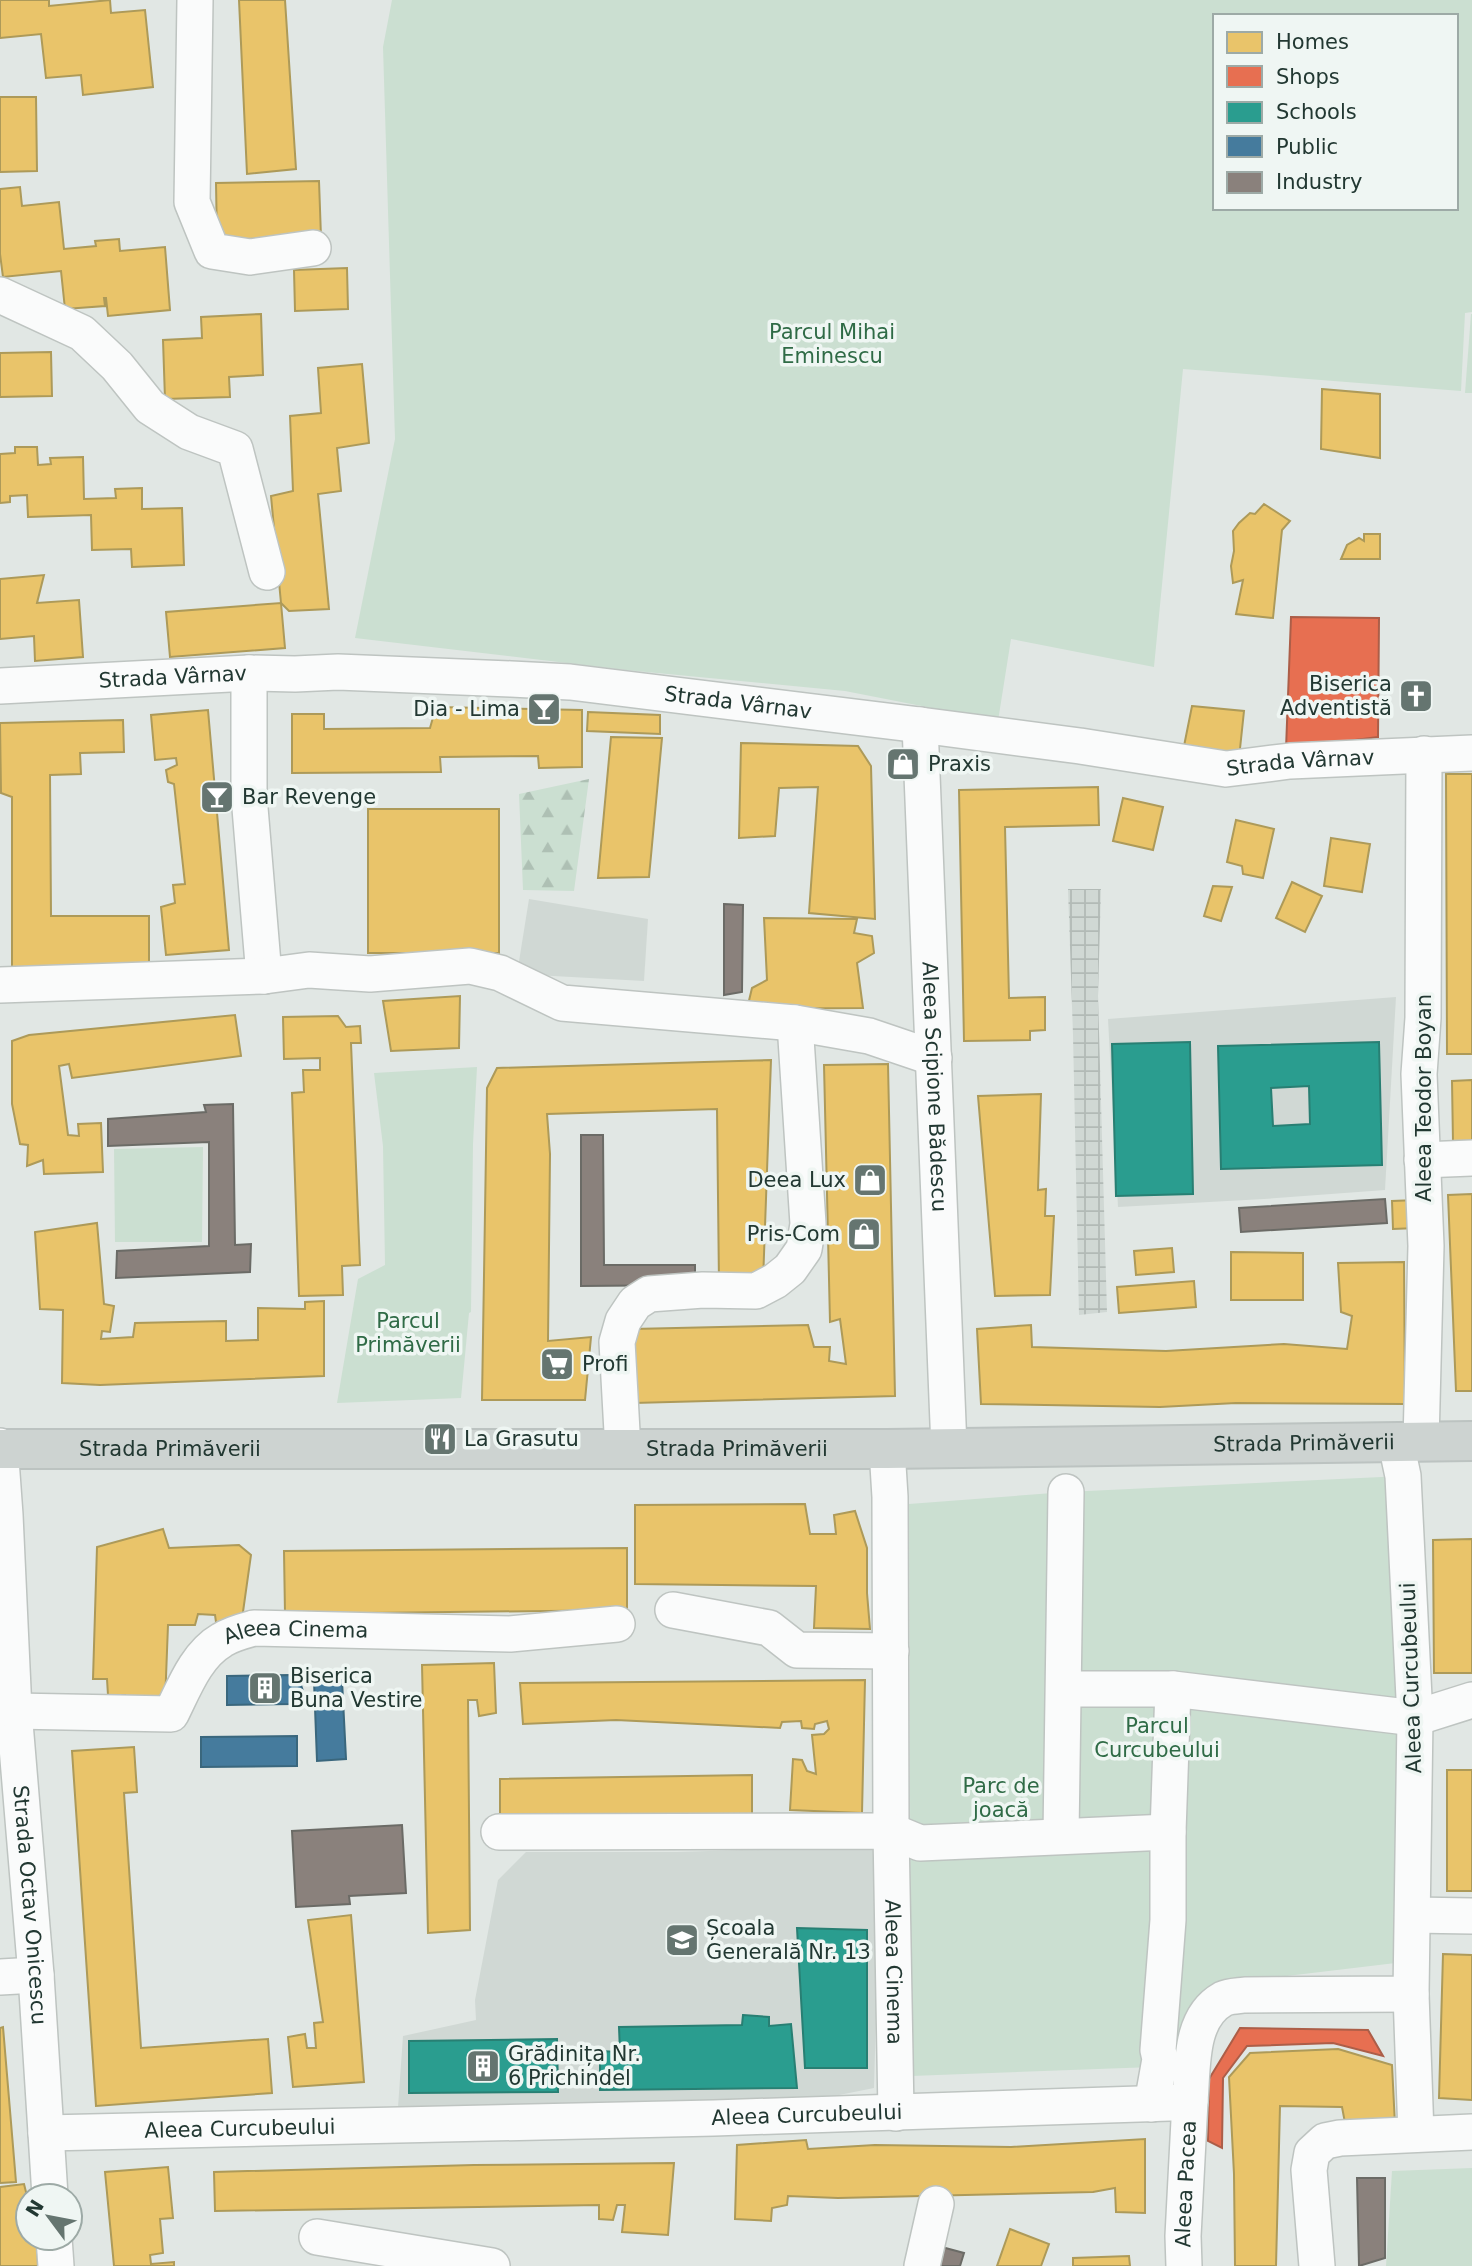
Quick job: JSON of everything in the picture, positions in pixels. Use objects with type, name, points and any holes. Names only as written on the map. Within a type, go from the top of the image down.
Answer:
[{"type":"main road","name":"Strada Primăverii","points":[[0,1448],[887,1449],[1472,1441]]},
{"type":"street","points":[[195,0],[192,202],[212,251],[250,257],[313,248]]},
{"type":"street","points":[[0,295],[82,334],[117,366],[150,407],[189,432],[235,449],[267,572]]},
{"type":"street","points":[[249,673],[249,796],[264,976]]},
{"type":"street","name":"Strada Vârnav","points":[[0,686],[249,673],[373,673],[570,682],[1080,746],[1226,769],[1290,761],[1472,753]]},
{"type":"street","name":"Aleea Scipione Bădescu","points":[[920,725],[949,1448]]},
{"type":"street","name":"Aleea Teodor Boyan","points":[[1408,1443],[1426,1246],[1419,1074],[1423,1018],[1424,754]]},
{"type":"street","points":[[0,985],[264,976],[309,970],[370,974],[470,966],[500,973],[562,1003],[795,1023],[869,1036],[934,1058]]},
{"type":"street","points":[[623,1450],[617,1342],[623,1321],[635,1303],[649,1294],[703,1290],[756,1291],[790,1269],[804,1249],[808,1224],[795,1023]]},
{"type":"street","points":[[1422,1160],[1472,1158]]},
{"type":"street","name":"Aleea Curcubeului","points":[[1408,1443],[1403,1476],[1415,1718],[1411,1994],[1416,2134]]},
{"type":"street","name":"Strada Octav Onicescu","points":[[0,1448],[14,1711],[36,1975],[49,2182]]},
{"type":"street","name":"Aleea Cinema","points":[[887,1449],[890,1497],[891,1831],[896,2113]]},
{"type":"street","points":[[1061,1835],[1066,1493]]},
{"type":"street","points":[[673,1610],[769,1628],[797,1650],[891,1651]]},
{"type":"street","name":"Aleea Cinema","points":[[14,1711],[171,1714],[191,1672],[207,1652],[220,1640],[254,1628],[510,1634],[617,1624]]},
{"type":"street","points":[[1064,1689],[1173,1689],[1415,1718],[1472,1700]]},
{"type":"street","points":[[1153,2104],[1160,2059],[1158,2050],[1168,1920],[1173,1689]]},
{"type":"street","points":[[499,1832],[891,1831],[920,1843],[1168,1832]]},
{"type":"street","points":[[1413,1915],[1472,1916]]},
{"type":"street","points":[[0,1977],[36,1975]]},
{"type":"street","points":[[1190,2101],[1196,2039],[1208,2011],[1225,1998],[1245,1995],[1411,1994]]},
{"type":"street","name":"Aleea Curcubeului","points":[[46,2133],[896,2113],[1190,2101]]},
{"type":"street","name":"Aleea Pacea","points":[[1184,2266],[1190,2101]]},
{"type":"street","points":[[1317,2266],[1309,2170],[1312,2152],[1325,2141],[1340,2138],[1472,2132]]},
{"type":"street","points":[[922,2266],[936,2204]]},
{"type":"street","points":[[317,2237],[382,2257],[492,2266]]},
{"type":"shaded area","points":[[1068,889],[1101,889],[1098,996],[1107,1312],[1079,1315],[1073,1035]]},
{"type":"shaded area","points":[[529,899],[648,919],[644,981],[517,974]]},
{"type":"shaded area","points":[[1396,997],[1385,1190],[1118,1207],[1108,1019]]},
{"type":"shaded area","name":"Școala Generală Nr. 13","points":[[873,1846],[880,1870],[874,2088],[809,2101],[398,2107],[403,2036],[476,2020],[475,2000],[498,1880],[526,1852],[677,1852]]},
{"type":"green space","name":"Parcul Mihai Eminescu","points":[[392,0],[1472,0],[1472,312],[1465,313],[1461,391],[1183,369],[1154,667],[1011,639],[998,721],[845,691],[626,670],[355,638],[395,439],[383,47]]},
{"type":"green space","points":[[1471,314],[1472,393],[1465,393]]},
{"type":"green space","points":[[589,779],[574,891],[523,890],[519,794]]},
{"type":"green space","name":"Parcul Primăverii","points":[[477,1067],[473,1144],[471,1312],[461,1398],[337,1403],[358,1279],[385,1265],[383,1146],[374,1073]]},
{"type":"green space","points":[[203,1147],[202,1242],[115,1242],[114,1149]]},
{"type":"green space","name":"Parcul Curcubeului","points":[[1403,1476],[1404,1962],[1229,1983],[1180,2066],[911,2076],[909,1504],[1066,1492]]},
{"type":"green space","points":[[1472,2168],[1472,2266],[1386,2266],[1392,2171]]},
{"type":"building: Homes","points":[[0,0],[49,0],[49,6],[110,0],[111,13],[145,10],[153,87],[83,95],[81,75],[46,78],[41,34],[0,38]]},
{"type":"building: Homes","points":[[239,0],[285,0],[296,169],[247,174]]},
{"type":"building: Homes","points":[[0,97],[36,97],[37,171],[0,172]]},
{"type":"building: Homes","points":[[319,181],[321,237],[217,240],[216,183]]},
{"type":"building: Homes","points":[[20,187],[22,206],[59,202],[64,249],[96,246],[95,241],[119,239],[120,251],[165,247],[170,310],[108,316],[106,298],[105,306],[65,309],[61,271],[3,277],[0,254],[0,189]]},
{"type":"building: Homes","points":[[347,268],[348,309],[295,311],[294,270]]},
{"type":"building: Homes","points":[[261,314],[263,375],[229,377],[230,397],[165,399],[163,340],[202,338],[201,317]]},
{"type":"building: Homes","points":[[51,352],[52,396],[0,397],[0,353]]},
{"type":"building: Homes","points":[[362,364],[369,443],[337,448],[341,491],[318,494],[329,609],[289,611],[281,603],[271,496],[293,491],[290,416],[321,413],[318,368]]},
{"type":"building: Homes","points":[[1322,389],[1380,394],[1380,458],[1321,449]]},
{"type":"building: Homes","points":[[15,447],[37,447],[38,465],[51,464],[50,458],[83,457],[84,499],[116,498],[115,489],[142,488],[142,509],[182,508],[184,565],[132,567],[131,549],[92,550],[91,515],[28,517],[27,495],[10,496],[10,502],[0,503],[0,454],[15,453]]},
{"type":"building: Homes","points":[[1264,504],[1290,521],[1282,530],[1273,618],[1236,614],[1243,580],[1233,583],[1231,566],[1234,551],[1233,531],[1250,513],[1255,514]]},
{"type":"building: Homes","points":[[1364,534],[1380,534],[1380,559],[1341,559],[1347,545],[1359,538],[1364,541]]},
{"type":"building: Homes","points":[[44,575],[37,603],[79,600],[83,657],[35,661],[34,636],[0,639],[0,579]]},
{"type":"building: Homes","points":[[281,603],[285,648],[170,657],[166,612]]},
{"type":"building: Homes","points":[[1192,706],[1244,711],[1239,758],[1184,746]]},
{"type":"building: Homes","points":[[436,707],[582,710],[582,767],[539,768],[538,756],[440,757],[441,772],[292,773],[292,714],[324,714],[324,729],[430,728]]},
{"type":"building: Homes","points":[[208,710],[229,950],[166,955],[161,907],[175,903],[173,885],[185,884],[174,784],[168,782],[166,770],[177,765],[176,758],[155,760],[151,715]]},
{"type":"building: Homes","points":[[588,712],[660,715],[660,734],[587,731]]},
{"type":"building: Homes","points":[[123,720],[124,752],[80,753],[81,774],[50,775],[51,916],[149,916],[149,968],[12,967],[12,797],[1,793],[0,723]]},
{"type":"building: Homes","points":[[611,737],[662,738],[649,877],[598,878]]},
{"type":"building: Homes","points":[[741,743],[858,746],[871,766],[875,919],[809,913],[818,787],[779,788],[775,836],[739,838]]},
{"type":"building: Homes","points":[[1446,774],[1472,774],[1472,1054],[1447,1054]]},
{"type":"building: Homes","points":[[1098,787],[1099,825],[1005,827],[1009,998],[1045,997],[1045,1030],[1030,1031],[1030,1040],[964,1041],[959,790]]},
{"type":"building: Homes","points":[[1123,798],[1163,807],[1153,850],[1113,841]]},
{"type":"building: Homes","points":[[368,809],[499,809],[499,953],[368,953]]},
{"type":"building: Homes","points":[[1236,820],[1274,829],[1263,878],[1243,874],[1242,866],[1227,862]]},
{"type":"building: Homes","points":[[1331,838],[1370,844],[1362,892],[1324,886]]},
{"type":"building: Homes","points":[[1292,882],[1322,896],[1305,932],[1276,918]]},
{"type":"building: Homes","points":[[1213,886],[1232,887],[1221,921],[1204,916]]},
{"type":"building: Homes","points":[[764,918],[857,919],[854,933],[872,936],[874,953],[857,963],[863,1008],[747,1009],[752,988],[767,980]]},
{"type":"building: Homes","points":[[460,996],[459,1048],[391,1051],[383,1001]]},
{"type":"building: Homes","points":[[235,1015],[241,1056],[72,1078],[69,1064],[59,1066],[68,1135],[79,1136],[78,1124],[101,1123],[103,1172],[44,1174],[43,1160],[27,1166],[28,1145],[20,1144],[12,1104],[12,1041],[29,1035]]},
{"type":"building: Homes","points":[[338,1016],[346,1027],[360,1026],[361,1043],[351,1043],[360,1265],[342,1266],[343,1295],[299,1296],[292,1093],[304,1092],[303,1070],[320,1070],[320,1058],[284,1059],[283,1017]]},
{"type":"building: Homes","points":[[771,1060],[763,1282],[719,1283],[717,1109],[547,1114],[550,1154],[548,1341],[591,1337],[585,1400],[482,1400],[487,1088],[497,1068]]},
{"type":"building: Homes","points":[[888,1064],[895,1396],[634,1403],[633,1329],[808,1325],[814,1347],[830,1347],[829,1361],[846,1364],[840,1319],[830,1322],[824,1065]]},
{"type":"building: Homes","points":[[1472,1080],[1472,1143],[1453,1143],[1452,1081]]},
{"type":"building: Homes","points":[[1041,1094],[1038,1190],[1046,1189],[1045,1216],[1054,1216],[1050,1295],[995,1296],[978,1096]]},
{"type":"building: Homes","points":[[1472,1194],[1472,1391],[1456,1391],[1448,1195]]},
{"type":"building: Homes","points":[[1417,1200],[1417,1228],[1393,1229],[1392,1201]]},
{"type":"building: Homes","points":[[97,1223],[104,1304],[114,1306],[110,1332],[102,1331],[101,1339],[133,1337],[135,1323],[226,1321],[226,1341],[258,1340],[258,1308],[305,1309],[305,1302],[324,1301],[324,1376],[100,1385],[62,1383],[63,1310],[40,1309],[35,1232]]},
{"type":"building: Homes","points":[[1172,1248],[1174,1272],[1136,1275],[1134,1251]]},
{"type":"building: Homes","points":[[1231,1252],[1303,1253],[1303,1300],[1231,1300]]},
{"type":"building: Homes","points":[[1404,1262],[1405,1404],[1236,1403],[1160,1407],[981,1404],[977,1329],[1031,1325],[1032,1347],[1166,1351],[1284,1344],[1347,1349],[1352,1316],[1341,1312],[1338,1263]]},
{"type":"building: Homes","points":[[1194,1281],[1196,1307],[1119,1313],[1117,1287]]},
{"type":"building: Homes","points":[[805,1504],[810,1534],[836,1534],[834,1515],[855,1511],[867,1548],[870,1629],[814,1628],[816,1586],[635,1584],[635,1505]]},
{"type":"building: Homes","points":[[163,1529],[169,1548],[239,1545],[251,1555],[241,1626],[217,1629],[215,1615],[198,1614],[195,1625],[168,1625],[165,1703],[125,1706],[125,1695],[108,1695],[107,1679],[93,1679],[97,1547]]},
{"type":"building: Homes","points":[[1472,1539],[1472,1673],[1434,1673],[1433,1540]]},
{"type":"building: Homes","points":[[627,1548],[627,1610],[285,1614],[284,1551]]},
{"type":"building: Homes","points":[[494,1663],[496,1713],[479,1716],[477,1700],[468,1700],[470,1930],[428,1933],[422,1665]]},
{"type":"building: Homes","points":[[865,1680],[862,1813],[790,1810],[793,1759],[802,1760],[807,1771],[816,1774],[812,1735],[824,1734],[829,1729],[827,1721],[815,1724],[814,1729],[802,1728],[801,1721],[782,1722],[780,1728],[616,1720],[523,1724],[520,1683]]},
{"type":"building: Homes","points":[[134,1747],[137,1792],[124,1793],[141,2048],[268,2039],[272,2093],[96,2106],[72,1751]]},
{"type":"building: Homes","points":[[1447,1770],[1472,1770],[1472,1891],[1447,1891]]},
{"type":"building: Homes","points":[[752,1775],[752,1814],[500,1817],[500,1779]]},
{"type":"building: Homes","points":[[351,1915],[364,2082],[293,2087],[288,2037],[305,2034],[307,2048],[316,2048],[314,2023],[323,2022],[308,1920]]},
{"type":"building: Homes","points":[[1443,1954],[1472,1955],[1472,2100],[1439,2098]]},
{"type":"building: Homes","points":[[3,2027],[16,2182],[0,2183],[0,2028]]},
{"type":"building: Homes","points":[[1338,2049],[1392,2065],[1395,2125],[1346,2128],[1342,2107],[1280,2106],[1276,2266],[1235,2266],[1229,2077],[1250,2053]]},
{"type":"building: Homes","points":[[1145,2139],[1145,2213],[1116,2212],[1115,2188],[1093,2192],[838,2198],[788,2196],[787,2205],[772,2208],[771,2221],[735,2219],[737,2145],[806,2140],[808,2149],[875,2145],[1011,2147]]},
{"type":"building: Homes","points":[[674,2163],[668,2235],[622,2232],[625,2205],[617,2205],[613,2220],[599,2219],[599,2205],[215,2211],[214,2172]]},
{"type":"building: Homes","points":[[168,2167],[173,2218],[160,2219],[163,2253],[150,2255],[151,2264],[174,2262],[174,2266],[114,2266],[105,2172]]},
{"type":"building: Homes","points":[[14,2185],[14,2252],[38,2252],[38,2266],[0,2266],[0,2187]]},
{"type":"building: Homes","points":[[1010,2229],[1049,2244],[1041,2266],[997,2266]]},
{"type":"building: Homes","points":[[1129,2256],[1130,2266],[1073,2266],[1073,2258]]},
{"type":"building: Shops","points":[[1291,617],[1379,618],[1378,737],[1286,749]]},
{"type":"building: Shops","points":[[1240,2028],[1368,2030],[1383,2056],[1333,2043],[1247,2046],[1223,2078],[1222,2148],[1208,2141],[1209,2079]]},
{"type":"building: Schools","points":[[1190,1042],[1193,1194],[1116,1196],[1112,1044]]},
{"type":"building: Schools","points":[[1379,1042],[1382,1165],[1221,1169],[1218,1046]],"holes":[[[1309,1086],[1310,1124],[1273,1126],[1271,1088]]]},
{"type":"building: Schools","points":[[797,1928],[867,1930],[867,2068],[805,2068]]},
{"type":"building: Schools","points":[[743,2015],[769,2017],[769,2026],[791,2024],[797,2088],[600,2090],[600,2051],[620,2052],[619,2027],[742,2025]]},
{"type":"building: Schools","name":"Grădinița Nr. 6 Prichindel","points":[[557,2039],[558,2092],[409,2093],[409,2041]]},
{"type":"building: Public","name":"Biserica Buna Vestire","points":[[291,1675],[300,1682],[304,1694],[294,1704],[227,1705],[227,1676]]},
{"type":"building: Public","points":[[342,1680],[346,1759],[317,1761],[314,1681]]},
{"type":"building: Public","points":[[297,1736],[297,1766],[201,1767],[201,1737]]},
{"type":"building: Industry","points":[[724,904],[743,905],[742,992],[724,995]]},
{"type":"building: Industry","points":[[233,1104],[235,1245],[251,1244],[250,1272],[116,1278],[117,1251],[209,1246],[209,1142],[108,1146],[108,1119],[206,1112],[204,1105]]},
{"type":"building: Industry","points":[[581,1135],[603,1135],[604,1265],[695,1265],[695,1285],[581,1286]]},
{"type":"building: Industry","points":[[1385,1199],[1387,1223],[1241,1232],[1239,1208]]},
{"type":"building: Industry","points":[[402,1825],[406,1893],[349,1896],[350,1904],[296,1907],[292,1831]]},
{"type":"building: Industry","points":[[1357,2178],[1385,2178],[1385,2258],[1359,2266]]},
{"type":"building: Industry","points":[[938,2246],[964,2253],[960,2266],[932,2266]]},
{"type":"place","name":"Biserica Adventistă","points":[[1416,696]]},
{"type":"place","name":"Dia - Lima","points":[[544,709]]},
{"type":"place","name":"Praxis","points":[[903,764]]},
{"type":"place","name":"Bar Revenge","points":[[217,797]]},
{"type":"place","name":"Deea Lux","points":[[870,1180]]},
{"type":"place","name":"Pris-Com","points":[[864,1234]]},
{"type":"place","name":"Profi","points":[[557,1364]]},
{"type":"place","name":"La Grasutu","points":[[440,1439]]},
{"type":"place","name":"Biserica Buna Vestire","points":[[265,1688]]},
{"type":"place","name":"Școala Generală Nr. 13","points":[[682,1940]]},
{"type":"place","name":"Grădinița Nr. 6 Prichindel","points":[[483,2066]]},
{"type":"park label","name":"Parc de joacă","points":[[1001,1798]]}]
